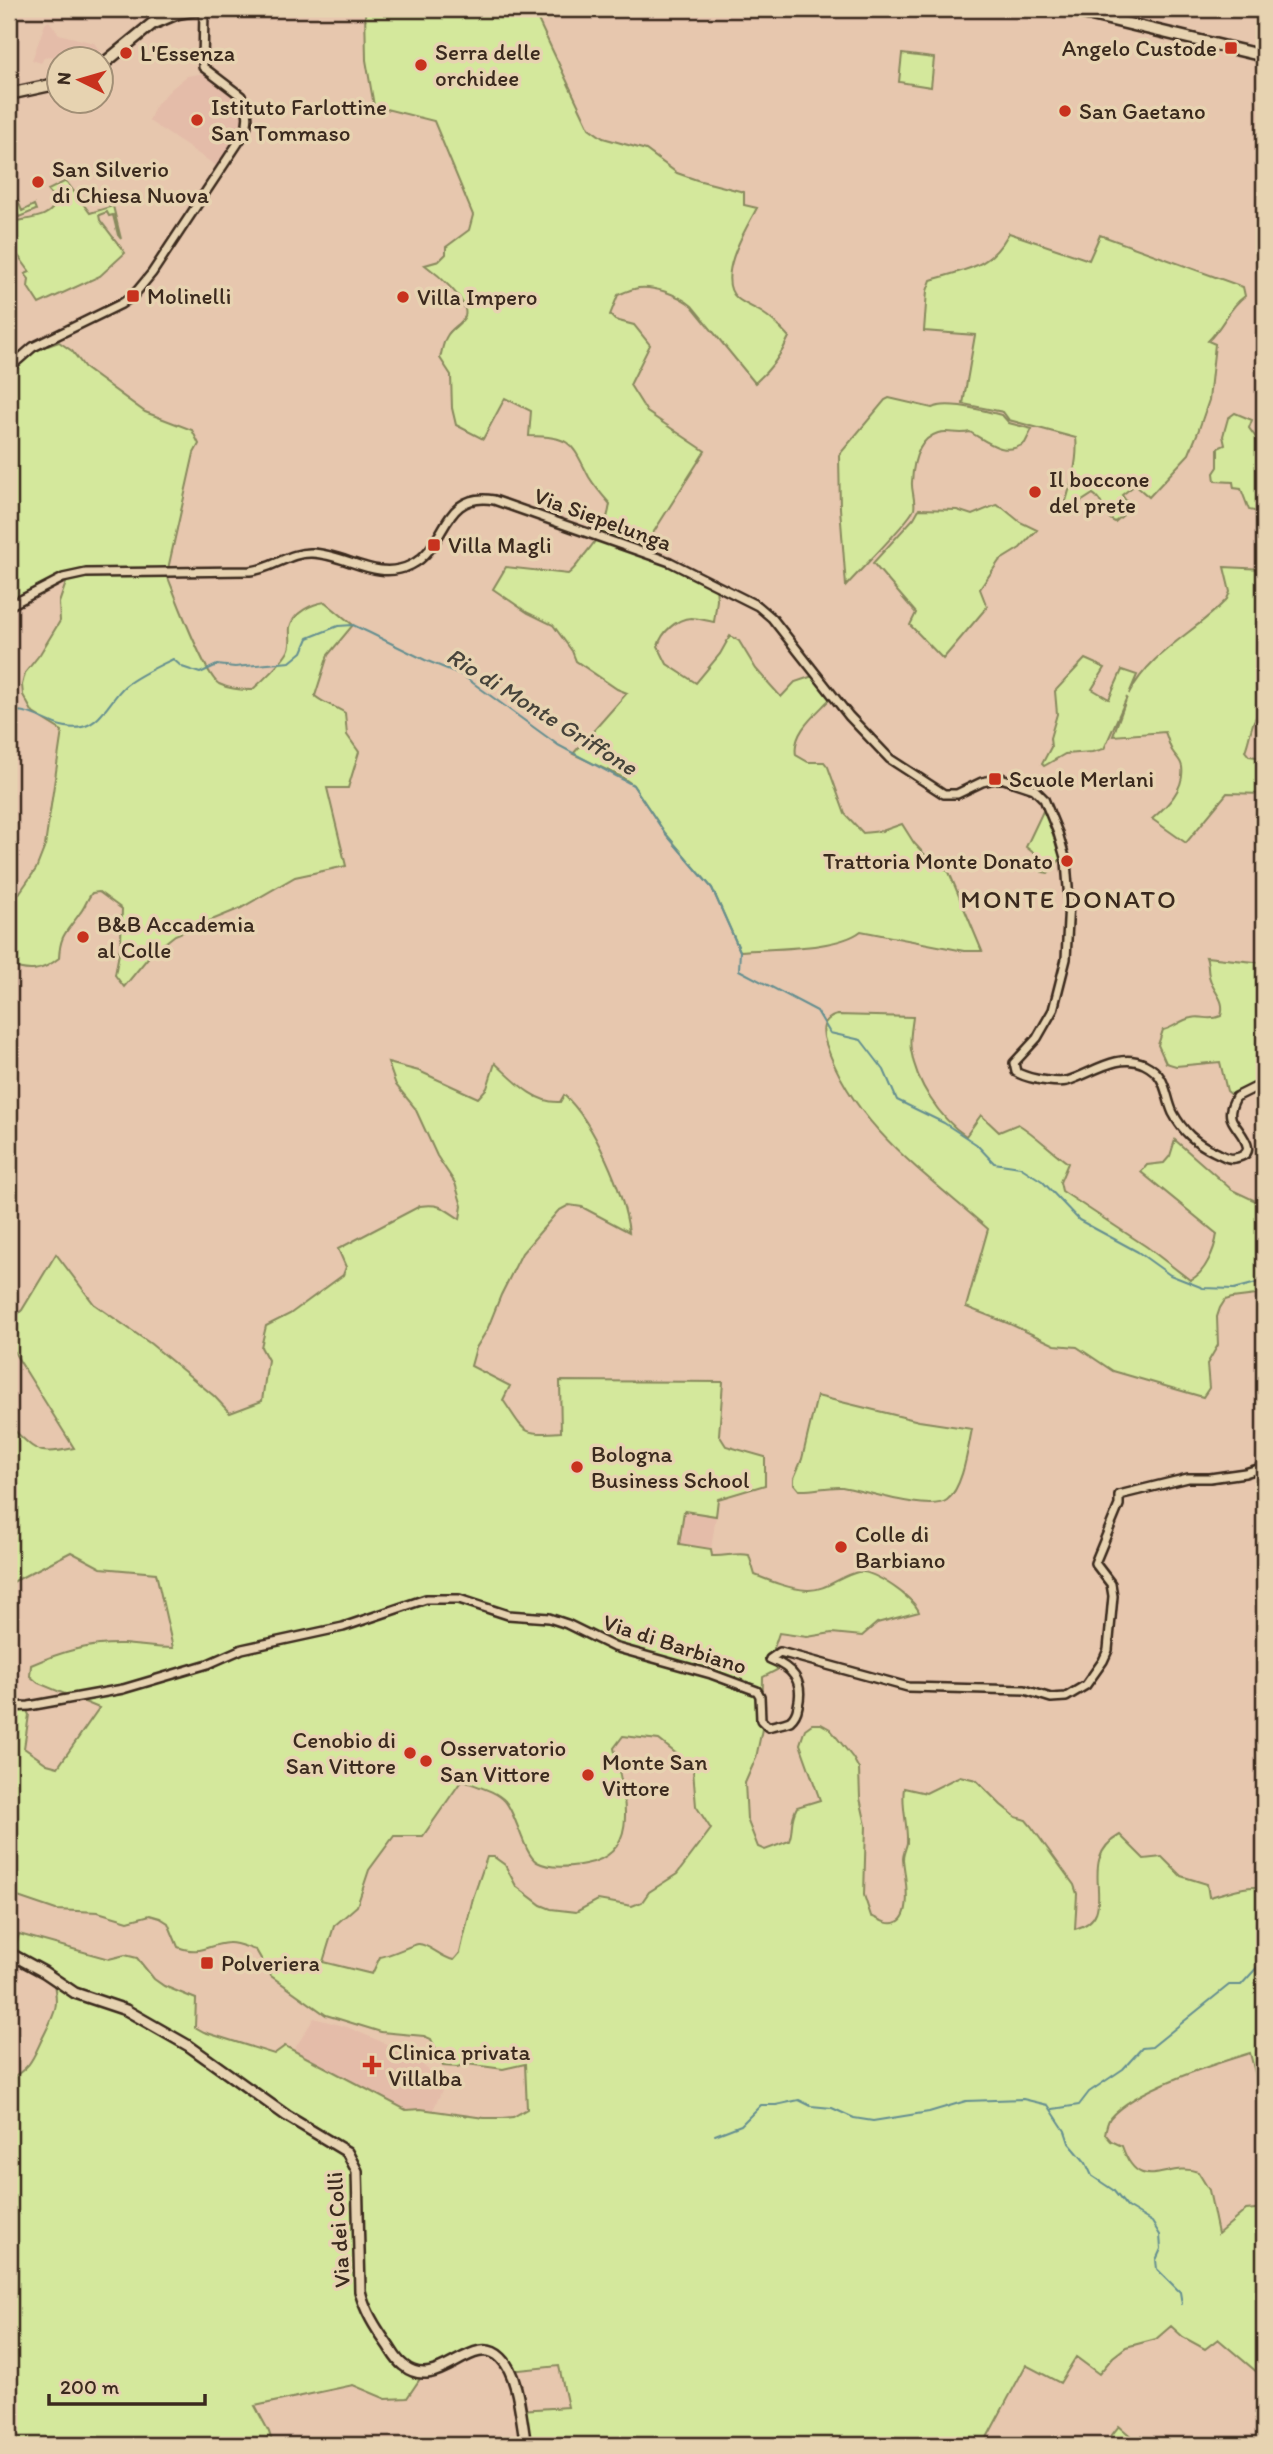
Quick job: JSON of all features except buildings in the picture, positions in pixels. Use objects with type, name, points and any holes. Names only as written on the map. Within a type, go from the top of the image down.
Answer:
[{"type":"main road","points":[[117,50],[160,19],[202,9]]},
{"type":"main road","points":[[1066,9],[1264,56]]},
{"type":"main road","points":[[9,94],[46,86]]},
{"type":"main road","name":"Via dei Colli","points":[[9,1953],[75,1993],[126,2010],[178,2040],[287,2116],[347,2152],[357,2171],[360,2291],[373,2324],[398,2361],[410,2371],[418,2373],[443,2369],[477,2351],[489,2351],[499,2356],[512,2375],[526,2445]]},
{"type":"street","points":[[9,368],[33,347],[133,296],[152,273],[244,134],[248,111],[241,96],[202,67],[202,9]]},
{"type":"street","name":"Via Siepelunga","points":[[9,606],[63,578],[86,573],[263,570],[303,553],[335,556],[377,570],[399,569],[411,565],[426,554],[459,505],[475,500],[494,500],[670,562],[758,606],[772,618],[849,716],[863,728],[881,751],[944,794],[957,794],[982,782],[1001,778],[1034,789],[1044,799],[1066,861],[1067,939],[1063,980],[1054,1010],[1037,1038],[1014,1063],[1016,1072],[1022,1076],[1056,1083],[1115,1063],[1142,1063],[1157,1073],[1168,1091],[1172,1110],[1183,1129],[1196,1141],[1228,1158],[1244,1155],[1248,1147],[1245,1136],[1235,1126],[1231,1117],[1236,1097],[1254,1088],[1264,1088]]},
{"type":"street","name":"Via di Barbiano","points":[[9,1707],[29,1706],[123,1689],[208,1664],[242,1649],[343,1627],[426,1599],[459,1599],[508,1615],[549,1618],[614,1647],[711,1674],[757,1691],[760,1696],[761,1720],[768,1727],[789,1721],[796,1714],[799,1704],[800,1685],[796,1675],[770,1659],[780,1652],[908,1688],[1025,1690],[1051,1698],[1066,1697],[1086,1685],[1108,1650],[1113,1596],[1111,1584],[1095,1563],[1119,1505],[1119,1495],[1188,1478],[1245,1474],[1264,1467]]},
{"type":"shaded area","points":[[49,21],[59,34],[94,43],[96,46],[46,46],[46,57],[41,63],[32,60],[45,24]]},
{"type":"shaded area","name":"Istituto Farlottine San Tommaso","points":[[205,73],[236,97],[244,111],[240,135],[218,167],[149,121],[155,106],[171,89],[187,76]]},
{"type":"shaded area","points":[[683,1511],[716,1516],[711,1549],[679,1545]]},
{"type":"shaded area","name":"Clinica privata Villalba","points":[[314,2018],[347,2027],[418,2061],[445,2084],[433,2110],[406,2110],[294,2050]]},
{"type":"green space","points":[[365,9],[533,9],[589,128],[603,138],[646,150],[677,173],[744,192],[744,205],[757,208],[735,253],[729,279],[731,289],[737,298],[768,317],[789,337],[775,362],[755,383],[692,306],[672,294],[648,288],[630,290],[618,295],[610,315],[615,320],[634,325],[650,345],[630,385],[647,412],[705,451],[641,552],[716,585],[714,622],[691,618],[680,621],[666,631],[658,646],[667,664],[696,683],[720,654],[730,636],[739,641],[756,669],[781,697],[795,682],[813,676],[830,699],[801,731],[796,755],[808,762],[824,762],[845,814],[863,833],[882,831],[902,824],[926,856],[949,872],[982,951],[964,951],[861,931],[836,942],[821,945],[740,951],[712,888],[665,833],[633,785],[573,754],[627,693],[576,661],[553,625],[528,613],[493,589],[506,567],[568,574],[599,536],[610,504],[568,444],[554,438],[529,436],[531,411],[505,398],[483,439],[456,425],[452,408],[451,375],[440,358],[446,338],[464,319],[465,310],[451,288],[425,265],[439,261],[446,254],[446,247],[469,230],[473,215],[434,121],[374,106],[366,60]]},
{"type":"green space","points":[[902,54],[934,58],[931,87],[899,82]]},
{"type":"green space","points":[[66,181],[90,213],[113,206],[121,239],[113,215],[109,216],[107,212],[99,215],[100,220],[125,253],[100,276],[39,304],[28,287],[29,279],[25,274],[30,272],[9,243],[9,205],[16,221],[46,214],[56,201],[48,190]]},
{"type":"green space","points":[[13,189],[22,211],[34,205],[36,210],[19,217],[9,198]]},
{"type":"green space","points":[[1009,233],[1089,260],[1100,235],[1243,287],[1245,296],[1208,341],[1215,344],[1209,400],[1189,454],[1149,497],[1135,485],[1122,495],[1131,508],[1115,522],[1093,494],[1062,514],[1075,467],[1076,438],[1009,420],[1003,412],[963,404],[975,335],[924,331],[927,291],[931,280],[966,270],[985,261]]},
{"type":"green space","points":[[59,342],[72,351],[86,369],[145,412],[192,430],[199,444],[194,453],[168,569],[84,570],[67,573],[9,603],[9,369],[45,345]]},
{"type":"green space","points":[[889,398],[932,408],[947,405],[976,409],[1002,415],[1009,423],[1032,429],[1025,443],[1011,449],[997,447],[970,432],[942,432],[931,436],[921,446],[914,467],[914,509],[894,535],[846,586],[839,455]]},
{"type":"green space","points":[[1235,413],[1252,420],[1249,428],[1257,439],[1264,441],[1264,513],[1249,510],[1241,489],[1234,488],[1233,482],[1215,481],[1218,448],[1225,445],[1223,436],[1228,418]]},
{"type":"green space","points":[[996,505],[1037,530],[1020,548],[999,561],[980,589],[987,607],[943,659],[910,625],[916,613],[873,563],[919,509],[957,510],[972,515]]},
{"type":"green space","points":[[1224,567],[1264,569],[1264,664],[1257,688],[1263,703],[1245,751],[1249,756],[1264,758],[1264,794],[1227,793],[1186,843],[1152,819],[1174,796],[1181,783],[1181,762],[1172,750],[1165,732],[1113,736],[1127,697],[1104,749],[1065,754],[1044,766],[1042,764],[1051,747],[1050,738],[1057,714],[1055,691],[1085,659],[1105,668],[1092,689],[1109,699],[1122,670],[1137,675],[1129,694],[1138,679],[1161,654],[1227,599],[1230,592]]},
{"type":"green space","points":[[167,575],[206,666],[219,684],[227,687],[252,690],[266,677],[289,649],[290,627],[295,617],[309,607],[325,602],[353,625],[328,655],[315,696],[345,713],[347,735],[359,752],[348,788],[327,788],[346,866],[295,877],[241,908],[175,935],[151,954],[124,987],[115,975],[121,942],[122,909],[99,892],[92,893],[65,934],[59,958],[35,970],[9,965],[9,908],[36,869],[45,846],[62,731],[33,713],[23,695],[25,673],[60,621],[59,603],[67,580]]},
{"type":"green space","points":[[1044,809],[1061,859],[1048,873],[1042,872],[1040,858],[1026,847]]},
{"type":"green space","points":[[1206,957],[1264,963],[1264,1088],[1233,1096],[1227,1091],[1220,1062],[1176,1066],[1166,1063],[1158,1045],[1163,1030],[1184,1020],[1221,1016],[1222,1005],[1209,976]]},
{"type":"green space","points":[[837,1015],[913,1017],[910,1046],[923,1087],[938,1109],[956,1128],[966,1136],[981,1115],[999,1132],[1018,1124],[1068,1163],[1060,1182],[1062,1191],[1147,1247],[1190,1280],[1208,1260],[1217,1234],[1141,1172],[1147,1165],[1164,1163],[1170,1156],[1175,1140],[1232,1190],[1264,1205],[1264,1294],[1225,1300],[1220,1308],[1217,1317],[1218,1345],[1207,1364],[1209,1388],[1203,1397],[1113,1371],[1077,1347],[1055,1345],[966,1307],[988,1229],[894,1147],[854,1100],[838,1074],[824,1039],[826,1022]]},
{"type":"green space","points":[[388,1063],[419,1071],[478,1098],[487,1088],[495,1063],[541,1099],[560,1102],[564,1095],[586,1122],[614,1179],[629,1232],[582,1207],[569,1205],[558,1211],[522,1253],[476,1348],[471,1366],[510,1386],[503,1400],[525,1430],[538,1433],[561,1432],[560,1381],[723,1382],[719,1435],[726,1446],[765,1457],[765,1485],[718,1499],[716,1516],[684,1511],[679,1544],[711,1549],[712,1556],[749,1555],[755,1575],[800,1589],[814,1590],[858,1572],[874,1575],[893,1586],[916,1606],[919,1612],[877,1623],[862,1636],[832,1633],[807,1637],[779,1633],[774,1648],[777,1670],[763,1677],[762,1729],[756,1758],[745,1783],[747,1819],[758,1847],[765,1850],[789,1841],[797,1807],[820,1800],[800,1744],[805,1729],[812,1724],[821,1724],[830,1729],[859,1769],[860,1798],[866,1825],[864,1895],[871,1916],[884,1922],[894,1923],[902,1918],[907,1903],[903,1859],[907,1843],[904,1788],[926,1793],[960,1776],[976,1780],[1001,1805],[1031,1826],[1074,1885],[1077,1894],[1075,1929],[1089,1922],[1096,1912],[1099,1859],[1106,1846],[1120,1835],[1144,1859],[1162,1857],[1181,1876],[1207,1884],[1209,1897],[1243,1888],[1264,1888],[1264,2108],[1250,2053],[1176,2079],[1137,2097],[1110,2118],[1105,2134],[1111,2141],[1122,2146],[1129,2162],[1137,2170],[1146,2174],[1176,2170],[1198,2172],[1209,2190],[1218,2234],[1246,2210],[1264,2208],[1264,2378],[1218,2339],[1205,2349],[1183,2337],[1171,2326],[1156,2339],[1126,2347],[1113,2357],[1099,2374],[1076,2357],[1060,2383],[1026,2365],[983,2445],[526,2445],[519,2410],[568,2407],[559,2366],[509,2371],[489,2349],[444,2367],[426,2370],[407,2398],[386,2399],[353,2385],[255,2406],[273,2445],[9,2445],[9,2079],[32,2060],[52,2019],[56,2002],[53,1980],[13,1955],[19,1934],[109,1959],[125,1955],[137,1958],[154,1979],[164,1986],[196,1999],[195,2027],[274,2054],[285,2046],[406,2110],[421,2109],[502,2118],[513,2117],[527,2109],[525,2064],[503,2069],[467,2064],[457,2067],[443,2066],[431,2039],[381,2032],[326,2015],[271,1976],[256,1950],[231,1943],[199,1950],[186,1949],[178,1947],[168,1923],[160,1918],[150,1915],[128,1921],[98,1912],[56,1910],[9,1894],[9,1706],[25,1706],[29,1715],[24,1748],[47,1764],[58,1767],[99,1708],[38,1683],[30,1676],[31,1665],[65,1652],[99,1645],[173,1648],[156,1573],[101,1568],[71,1552],[9,1584],[9,1426],[37,1449],[50,1452],[74,1448],[9,1344],[9,1322],[22,1310],[56,1254],[94,1304],[151,1344],[214,1396],[230,1413],[262,1401],[268,1360],[261,1347],[266,1326],[290,1314],[343,1275],[346,1267],[338,1249],[420,1206],[438,1206],[460,1219],[462,1206],[455,1183],[437,1156],[415,1108],[396,1085]],"holes":[[[623,1736],[659,1740],[693,1770],[696,1806],[711,1829],[677,1874],[649,1892],[642,1902],[632,1906],[598,1900],[576,1912],[551,1909],[541,1905],[516,1886],[505,1865],[494,1857],[487,1857],[473,1898],[460,1953],[454,1960],[418,1944],[380,1957],[372,1974],[323,1962],[334,1926],[357,1906],[369,1870],[394,1836],[423,1836],[462,1780],[490,1791],[505,1801],[528,1851],[537,1862],[554,1867],[585,1864],[604,1858],[616,1847],[623,1833],[624,1800],[614,1748]]]},
{"type":"green space","points":[[817,1396],[919,1421],[972,1429],[964,1467],[953,1494],[947,1500],[926,1504],[842,1487],[799,1490],[794,1484],[794,1478],[802,1459]]},
{"type":"green space","points":[[1119,2426],[1141,2445],[1104,2445]]},
{"type":"waterway","name":"Rio di Monte Griffone","points":[[9,712],[27,713],[72,728],[82,727],[95,721],[125,686],[173,659],[182,667],[200,673],[217,665],[235,667],[290,662],[302,652],[308,638],[338,626],[353,625],[462,675],[558,745],[633,785],[665,833],[712,888],[740,951],[739,970],[817,1011],[830,1033],[861,1040],[884,1070],[897,1100],[944,1123],[976,1144],[994,1163],[1020,1167],[1042,1181],[1079,1220],[1138,1252],[1170,1275],[1203,1288],[1234,1289],[1264,1281]]},
{"type":"waterway","points":[[1053,2109],[1079,2105],[1089,2092],[1123,2069],[1142,2048],[1152,2047],[1229,1985],[1241,1985],[1262,1962]]},
{"type":"waterway","points":[[715,2135],[741,2125],[761,2105],[799,2100],[811,2106],[832,2108],[854,2118],[873,2121],[929,2112],[966,2101],[1023,2099],[1048,2105],[1065,2131],[1069,2143],[1086,2163],[1092,2176],[1113,2190],[1127,2207],[1152,2222],[1160,2235],[1161,2249],[1156,2260],[1157,2269],[1180,2292],[1182,2304]]},
{"type":"waterway","points":[[1261,2445],[1259,2440],[1264,2434]]},
{"type":"place","name":"Angelo Custode","points":[[1231,48]]},
{"type":"place","name":"L'Essenza","points":[[126,53]]},
{"type":"place","name":"Serra delle orchidee","points":[[421,65]]},
{"type":"place","name":"San Gaetano","points":[[1065,111]]},
{"type":"place","name":"Istituto Farlottine San Tommaso","points":[[197,120]]},
{"type":"place","name":"San Silverio di Chiesa Nuova","points":[[38,182]]},
{"type":"place","name":"Molinelli","points":[[133,296]]},
{"type":"place","name":"Villa Impero","points":[[403,297]]},
{"type":"place","name":"Il boccone del prete","points":[[1035,492]]},
{"type":"place","name":"Villa Magli","points":[[434,545]]},
{"type":"place","name":"Scuole Merlani","points":[[995,779]]},
{"type":"place","name":"Trattoria Monte Donato","points":[[1067,861]]},
{"type":"place","name":"B&B Accademia al Colle","points":[[83,937]]},
{"type":"place","name":"Bologna Business School","points":[[577,1467]]},
{"type":"place","name":"Colle di Barbiano","points":[[841,1547]]},
{"type":"place","name":"Cenobio di San Vittore","points":[[410,1753]]},
{"type":"place","name":"Osservatorio San Vittore","points":[[426,1761]]},
{"type":"place","name":"Monte San Vittore","points":[[588,1775]]},
{"type":"place","name":"Polveriera","points":[[207,1963]]},
{"type":"place","name":"Clinica privata Villalba","points":[[372,2065]]},
{"type":"district","name":"MONTE DONATO","points":[[1069,899]]}]
